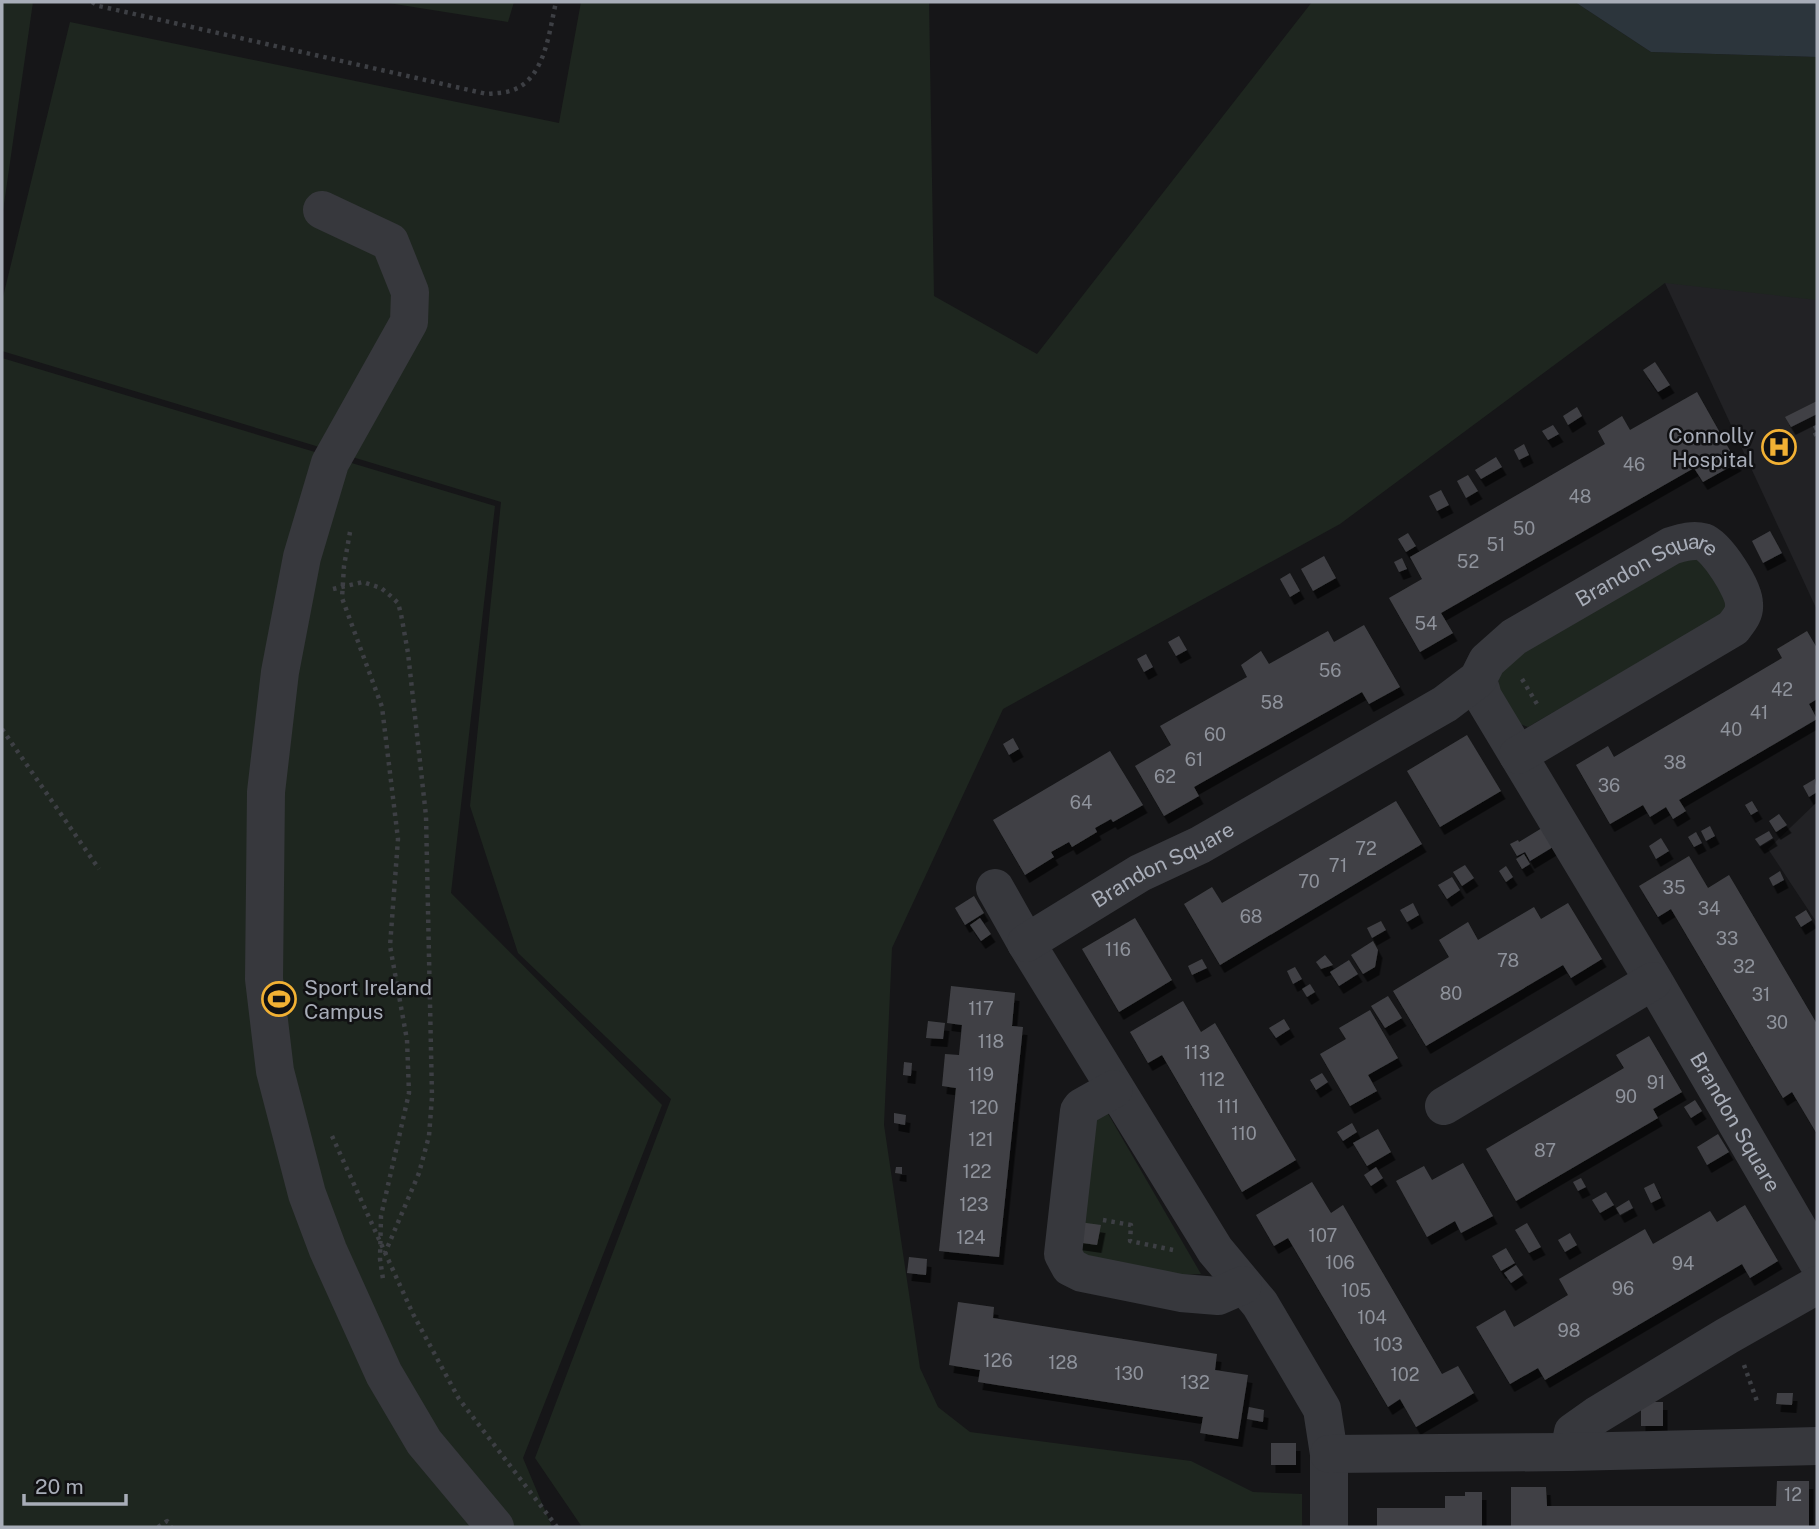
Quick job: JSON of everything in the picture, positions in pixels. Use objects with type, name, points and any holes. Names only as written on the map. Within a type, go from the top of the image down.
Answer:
[{"type":"street","points":[[322,210],[390,242],[410,292],[409,322],[330,463],[302,557],[280,672],[266,792],[264,872],[264,979],[275,1071],[307,1194],[328,1250],[384,1374],[424,1442],[495,1527]]},
{"type":"street","name":"Brandon Square","points":[[1026,943],[1140,873],[1200,845],[1445,704],[1478,679],[1487,661],[1503,646],[1660,552],[1689,541],[1704,542],[1716,550],[1742,592],[1745,603],[1743,615],[1733,628],[1518,755]]},
{"type":"street","name":"Brandon Square","points":[[1478,679],[1483,697],[1817,1261]]},
{"type":"street","points":[[995,888],[1114,1089],[1214,1250],[1260,1304],[1322,1409],[1329,1454],[1329,1527]]},
{"type":"street","points":[[1444,1106],[1653,981]]},
{"type":"street","points":[[1114,1089],[1079,1111],[1063,1254],[1070,1268],[1082,1273],[1181,1293],[1217,1296],[1243,1286]]},
{"type":"street","points":[[1569,1452],[1573,1433],[1597,1415],[1745,1325],[1817,1285]]},
{"type":"street","points":[[1329,1454],[1817,1446]]},
{"type":"path","points":[[92,2],[488,94],[511,91],[524,83],[540,65],[556,2]]},
{"type":"path","points":[[1817,427],[1813,429],[1817,438]]},
{"type":"path","points":[[352,520],[342,598],[382,707],[398,839],[390,946],[407,1040],[409,1093],[381,1216],[380,1259],[386,1287]]},
{"type":"path","points":[[326,595],[342,585],[363,582],[381,589],[398,603],[408,653],[426,816],[432,1097],[429,1136],[419,1173],[385,1253]]},
{"type":"path","points":[[1503,646],[1554,733]]},
{"type":"path","points":[[2,729],[99,869]]},
{"type":"path","points":[[330,1131],[413,1314],[459,1399],[558,1527]]},
{"type":"path","points":[[1093,1220],[1131,1225],[1130,1241],[1185,1252]]},
{"type":"path","points":[[158,1527],[167,1521],[170,1527]]},
{"type":"shaded area","points":[[2,2],[33,2],[2,218]]},
{"type":"shaded area","points":[[382,2],[514,2],[508,22]]},
{"type":"shaded area","points":[[581,2],[929,2],[934,296],[1037,354],[1312,2],[1575,2],[1651,52],[1817,57],[1817,300],[1665,283],[1340,524],[1003,709],[892,948],[884,1125],[920,1368],[938,1407],[970,1432],[1191,1461],[1253,1492],[1302,1494],[1302,1527],[582,1527],[535,1458],[671,1099],[518,953],[470,806],[501,502],[2,351],[2,301],[70,22],[559,123]]},
{"type":"shaded area","points":[[1575,2],[1817,2],[1817,57],[1651,52]]},
{"type":"shaded area","name":"Connolly Hospital","points":[[1817,278],[1817,610],[1665,283]]},
{"type":"shaded area","name":"Sport Ireland Campus","points":[[2,358],[495,506],[451,893],[662,1105],[523,1458],[552,1527],[2,1527]]},
{"type":"shaded area","points":[[1697,557],[1726,590],[1726,612],[1528,727],[1520,724],[1499,698],[1498,670],[1506,660],[1672,561]]},
{"type":"shaded area","points":[[1817,802],[1817,923],[1768,849]]},
{"type":"shaded area","points":[[1107,1112],[1201,1274],[1183,1275],[1078,1256],[1084,1126]]},
{"type":"building","points":[[1655,362],[1670,385],[1658,392],[1643,370]]},
{"type":"building","points":[[1697,392],[1737,463],[1703,482],[1694,468],[1441,613],[1453,633],[1420,652],[1389,598],[1422,579],[1410,557],[1605,444],[1598,431],[1622,416],[1630,430]]},
{"type":"building","points":[[1817,401],[1817,414],[1791,427],[1785,417]]},
{"type":"building","points":[[1577,407],[1582,416],[1568,425],[1563,416]]},
{"type":"building","points":[[1553,425],[1559,434],[1548,440],[1542,431]]},
{"type":"building","points":[[1524,444],[1529,455],[1519,460],[1514,450]]},
{"type":"building","points":[[1496,457],[1502,467],[1481,479],[1475,470]]},
{"type":"building","points":[[1468,475],[1478,491],[1466,498],[1457,481]]},
{"type":"building","points":[[1441,490],[1449,505],[1437,511],[1429,496]]},
{"type":"building","points":[[1770,531],[1782,553],[1763,563],[1752,541]]},
{"type":"building","points":[[1408,533],[1416,546],[1406,552],[1398,539]]},
{"type":"building","points":[[1324,556],[1336,578],[1313,591],[1301,569]]},
{"type":"building","points":[[1402,558],[1407,569],[1399,572],[1394,562]]},
{"type":"building","points":[[1290,573],[1300,591],[1290,597],[1280,579]]},
{"type":"building","points":[[1364,625],[1400,687],[1369,704],[1362,692],[1194,787],[1199,796],[1164,816],[1135,766],[1171,745],[1160,726],[1247,677],[1241,665],[1261,651],[1269,664],[1328,631],[1334,642]]},
{"type":"building","points":[[1807,631],[1817,648],[1817,699],[1809,704],[1817,719],[1679,800],[1686,811],[1673,819],[1666,807],[1650,817],[1643,805],[1610,824],[1576,765],[1608,746],[1614,757],[1782,658],[1777,649]]},
{"type":"building","points":[[1179,636],[1187,650],[1176,656],[1168,642]]},
{"type":"building","points":[[1146,654],[1153,667],[1144,672],[1137,659]]},
{"type":"building","points":[[1467,735],[1501,791],[1440,827],[1407,771]]},
{"type":"building","points":[[1013,738],[1019,749],[1009,755],[1003,744]]},
{"type":"building","points":[[1110,751],[1143,805],[1113,822],[1111,819],[1095,828],[1097,832],[1072,847],[1069,842],[1051,852],[1054,857],[1025,875],[993,820]]},
{"type":"building","points":[[1815,779],[1817,792],[1809,797],[1803,786]]},
{"type":"building","points":[[1396,801],[1422,844],[1220,965],[1184,904],[1212,887],[1222,903]]},
{"type":"building","points":[[1752,801],[1758,811],[1751,815],[1745,805]]},
{"type":"building","points":[[1779,814],[1787,825],[1776,832],[1769,821]]},
{"type":"building","points":[[1710,826],[1715,836],[1706,841],[1701,831]]},
{"type":"building","points":[[1542,828],[1553,847],[1530,861],[1525,852],[1517,856],[1510,844],[1518,840],[1519,842]]},
{"type":"building","points":[[1769,831],[1773,838],[1760,846],[1755,839]]},
{"type":"building","points":[[1696,832],[1702,843],[1694,847],[1688,837]]},
{"type":"building","points":[[1661,838],[1669,851],[1656,859],[1649,846]]},
{"type":"building","points":[[1524,854],[1530,864],[1522,869],[1516,859]]},
{"type":"building","points":[[1689,856],[1708,888],[1729,875],[1817,1024],[1817,1134],[1792,1092],[1783,1098],[1671,909],[1658,917],[1639,886]]},
{"type":"building","points":[[1465,865],[1474,878],[1462,886],[1453,872]]},
{"type":"building","points":[[1506,866],[1513,877],[1506,882],[1499,871]]},
{"type":"building","points":[[1780,871],[1784,880],[1773,886],[1769,878]]},
{"type":"building","points":[[1452,877],[1460,890],[1447,899],[1438,885]]},
{"type":"building","points":[[974,896],[984,913],[965,925],[955,908]]},
{"type":"building","points":[[1413,903],[1419,915],[1407,922],[1400,910]]},
{"type":"building","points":[[1568,903],[1602,959],[1571,978],[1563,965],[1426,1046],[1393,991],[1449,957],[1439,940],[1468,922],[1478,940],[1534,907],[1541,919]]},
{"type":"building","points":[[1806,910],[1812,920],[1801,927],[1795,917]]},
{"type":"building","points":[[980,918],[991,934],[981,941],[970,925]]},
{"type":"building","points":[[1135,918],[1172,980],[1119,1012],[1082,949]]},
{"type":"building","points":[[1381,921],[1386,930],[1372,938],[1367,928]]},
{"type":"building","points":[[1373,941],[1378,950],[1375,967],[1363,974],[1351,955]]},
{"type":"building","points":[[1325,955],[1333,965],[1321,969],[1316,962]]},
{"type":"building","points":[[1202,959],[1207,968],[1192,975],[1188,966]]},
{"type":"building","points":[[1349,960],[1358,974],[1339,986],[1330,972]]},
{"type":"building","points":[[1295,967],[1302,979],[1293,984],[1287,971]]},
{"type":"building","points":[[1310,984],[1315,992],[1307,997],[1302,989]]},
{"type":"building","points":[[951,986],[1015,993],[1012,1026],[1023,1027],[999,1257],[939,1251],[956,1088],[942,1086],[945,1054],[959,1055],[962,1025],[947,1023]]},
{"type":"building","points":[[1388,996],[1402,1018],[1385,1028],[1371,1006]]},
{"type":"building","points":[[1183,1001],[1201,1032],[1215,1023],[1296,1160],[1242,1192],[1162,1055],[1148,1063],[1130,1032]]},
{"type":"building","points":[[1370,1010],[1398,1058],[1368,1075],[1377,1091],[1350,1106],[1320,1054],[1346,1039],[1339,1028]]},
{"type":"building","points":[[1284,1019],[1290,1029],[1276,1038],[1269,1028]]},
{"type":"building","points":[[928,1021],[945,1023],[943,1039],[926,1038]]},
{"type":"building","points":[[1649,1036],[1682,1092],[1653,1109],[1658,1118],[1516,1201],[1486,1149],[1624,1068],[1616,1055]]},
{"type":"building","points":[[904,1062],[912,1063],[911,1076],[903,1075]]},
{"type":"building","points":[[1322,1073],[1328,1082],[1316,1090],[1310,1080]]},
{"type":"building","points":[[1695,1100],[1702,1111],[1691,1118],[1684,1107]]},
{"type":"building","points":[[894,1113],[906,1115],[905,1125],[894,1123]]},
{"type":"building","points":[[1352,1123],[1357,1132],[1343,1141],[1337,1132]]},
{"type":"building","points":[[1378,1129],[1391,1152],[1367,1166],[1353,1143]]},
{"type":"building","points":[[1718,1134],[1729,1152],[1707,1165],[1697,1147]]},
{"type":"building","points":[[1463,1163],[1493,1216],[1461,1233],[1455,1221],[1427,1237],[1396,1181],[1424,1166],[1432,1180]]},
{"type":"building","points":[[896,1167],[902,1167],[902,1174],[895,1173]]},
{"type":"building","points":[[1376,1167],[1383,1178],[1371,1186],[1364,1175]]},
{"type":"building","points":[[1581,1178],[1586,1187],[1578,1191],[1573,1182]]},
{"type":"building","points":[[1312,1182],[1331,1213],[1343,1205],[1442,1374],[1458,1366],[1474,1393],[1416,1427],[1400,1399],[1388,1407],[1288,1238],[1274,1246],[1256,1215]]},
{"type":"building","points":[[1654,1183],[1661,1198],[1651,1203],[1644,1188]]},
{"type":"building","points":[[1606,1192],[1614,1205],[1600,1213],[1592,1200]]},
{"type":"building","points":[[1629,1200],[1633,1208],[1620,1215],[1616,1208]]},
{"type":"building","points":[[1745,1205],[1778,1261],[1750,1278],[1742,1264],[1545,1380],[1538,1368],[1510,1384],[1476,1327],[1505,1310],[1514,1327],[1568,1295],[1559,1279],[1645,1229],[1653,1244],[1710,1211],[1717,1222]]},
{"type":"building","points":[[1079,1222],[1101,1225],[1097,1245],[1076,1242]]},
{"type":"building","points":[[1527,1223],[1541,1247],[1529,1253],[1515,1230]]},
{"type":"building","points":[[1570,1233],[1577,1245],[1565,1252],[1558,1240]]},
{"type":"building","points":[[1506,1248],[1515,1263],[1501,1271],[1492,1256]]},
{"type":"building","points":[[909,1257],[927,1259],[926,1275],[907,1273]]},
{"type":"building","points":[[1516,1265],[1523,1275],[1511,1283],[1504,1273]]},
{"type":"building","points":[[958,1302],[994,1307],[993,1318],[1217,1354],[1215,1370],[1248,1375],[1238,1439],[1200,1433],[1203,1417],[978,1382],[980,1370],[949,1365]]},
{"type":"building","points":[[1777,1393],[1793,1393],[1792,1405],[1776,1404]]},
{"type":"building","points":[[1641,1402],[1663,1402],[1663,1426],[1641,1426]]},
{"type":"building","points":[[1249,1407],[1264,1410],[1263,1422],[1247,1419]]},
{"type":"building","points":[[1271,1443],[1296,1443],[1296,1465],[1271,1465]]},
{"type":"building","points":[[1777,1481],[1809,1481],[1809,1527],[1511,1527],[1511,1487],[1546,1487],[1547,1506],[1776,1506]]},
{"type":"building","points":[[1465,1492],[1482,1492],[1482,1527],[1377,1527],[1377,1508],[1445,1508],[1445,1496],[1465,1496]]},
{"type":"place","name":"Connolly Hospital","points":[[1779,447]]},
{"type":"place","name":"Sport Ireland Campus","points":[[279,999]]}]
